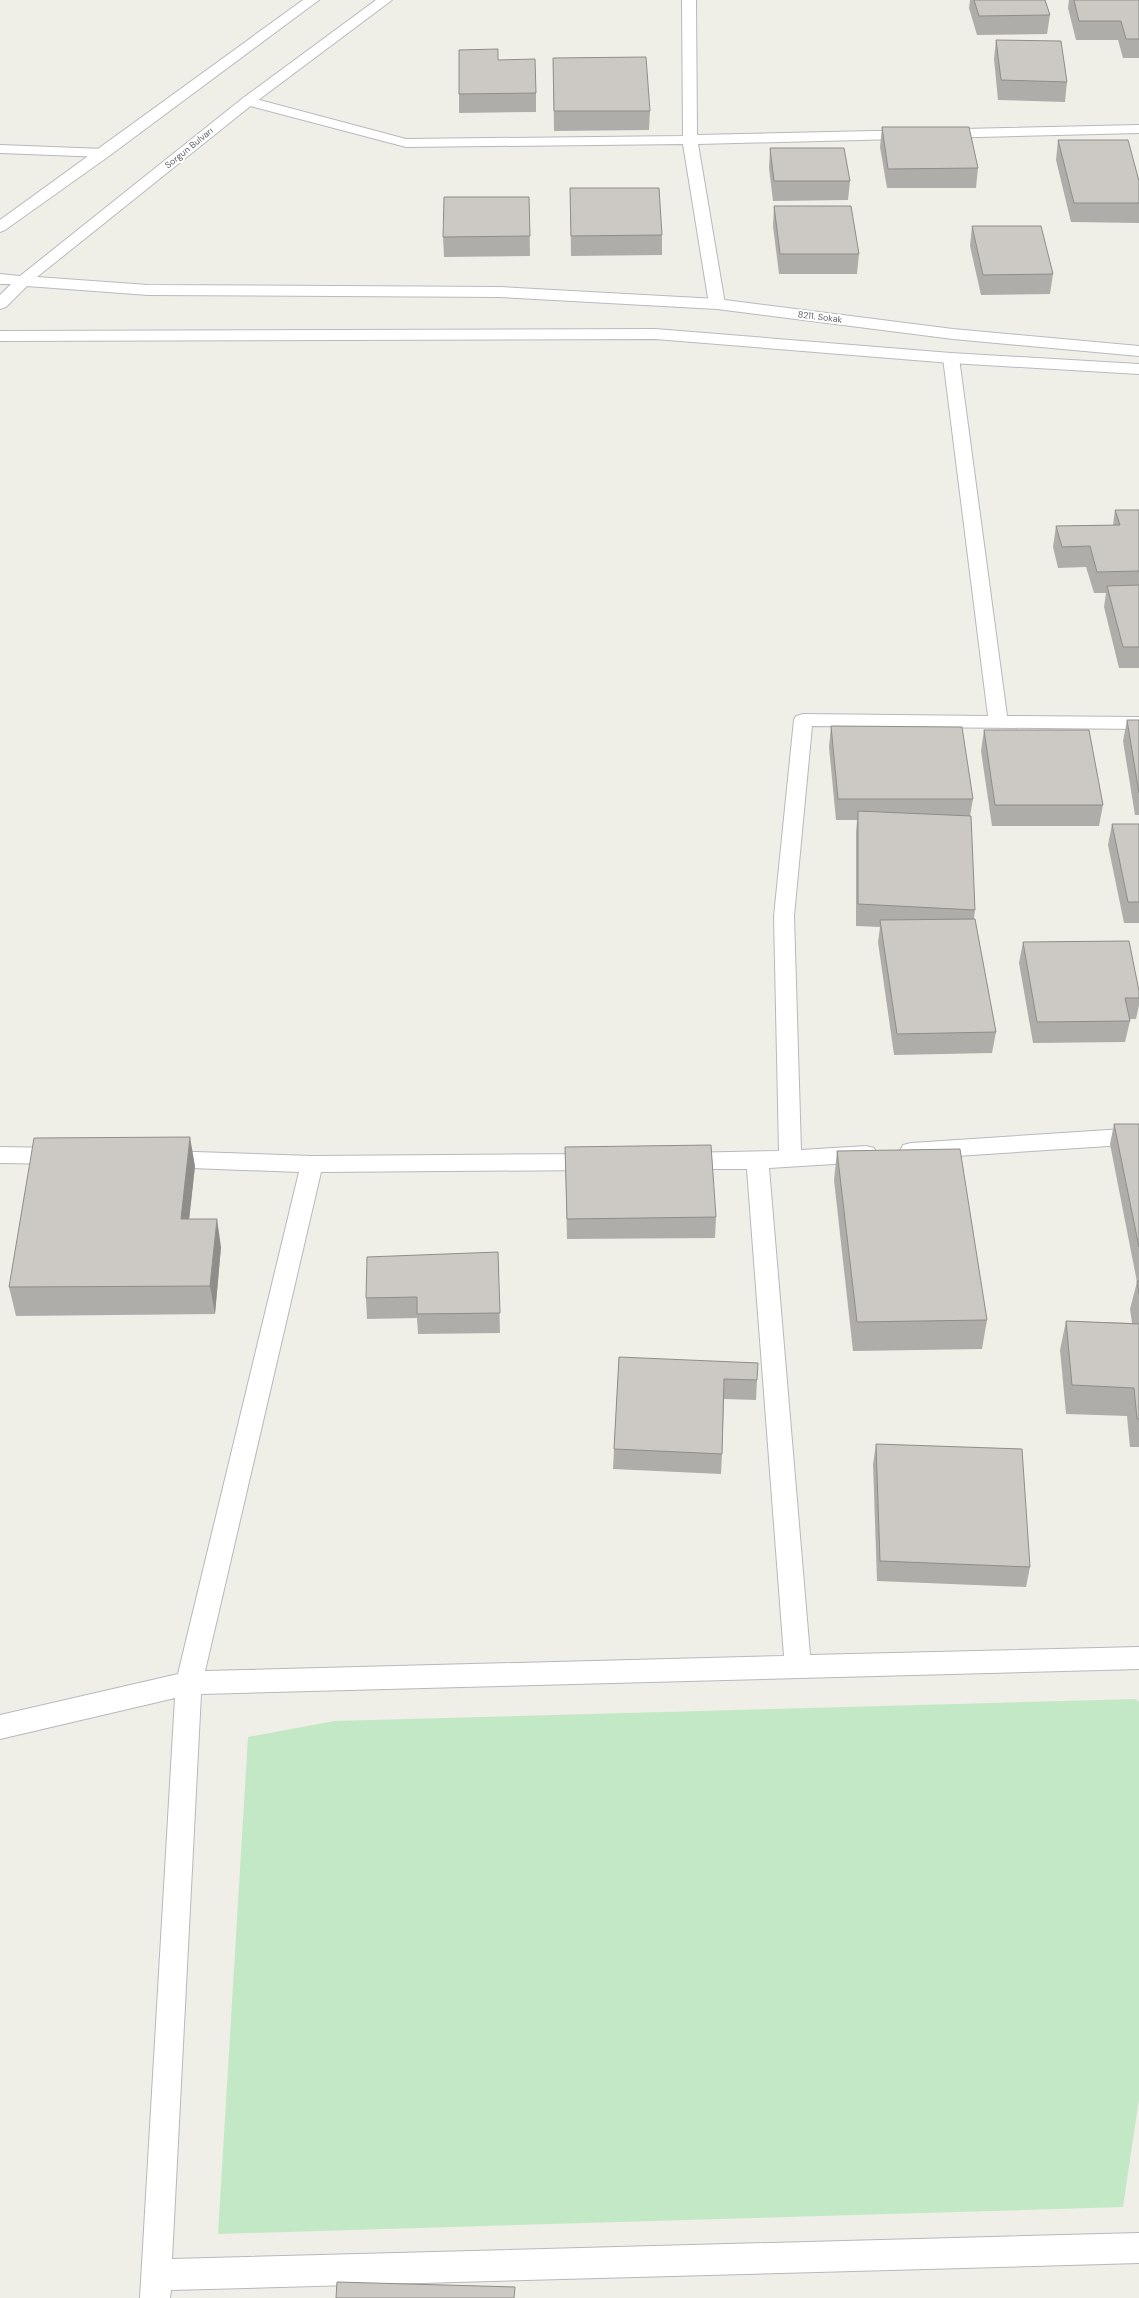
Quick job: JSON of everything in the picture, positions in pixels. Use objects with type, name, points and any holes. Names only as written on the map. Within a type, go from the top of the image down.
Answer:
[{"type":"street","points":[[0,227],[104,153],[312,0]]},
{"type":"street","name":"Sorgun Bulvarı","points":[[0,304],[24,280],[248,101],[384,0]]},
{"type":"street","points":[[689,0],[690,140],[717,304]]},
{"type":"street","points":[[248,101],[406,143],[690,140],[1139,129]]},
{"type":"street","points":[[0,149],[104,153]]},
{"type":"street","name":"8211. Sokak","points":[[0,280],[24,280],[148,290],[500,292],[717,304],[953,334],[1139,351]]},
{"type":"street","points":[[0,336],[655,334],[951,358],[1139,369]]},
{"type":"street","points":[[951,358],[998,722]]},
{"type":"street","points":[[790,1159],[784,916],[803,720],[1139,723]]},
{"type":"street","points":[[662,1162],[757,1161],[1139,1136]]},
{"type":"street","points":[[0,1155],[80,1157]]},
{"type":"street","points":[[144,1159],[312,1164],[614,1162]]},
{"type":"street","points":[[757,1161],[798,1667]]},
{"type":"street","points":[[312,1164],[189,1683],[155,2286],[1139,2248]]},
{"type":"street","points":[[0,1727],[189,1683],[1139,1658]]},
{"type":"green space","points":[[1136,1699],[1139,1702],[1139,2099],[1123,2207],[218,2234],[248,1737],[334,1721]]},
{"type":"building","points":[[974,0],[1045,0],[1050,15],[979,16]]},
{"type":"building","points":[[1074,0],[1139,0],[1139,39],[1126,39],[1121,21],[1079,21]]},
{"type":"building","points":[[996,40],[1061,41],[1067,82],[1001,80]]},
{"type":"building","points":[[498,49],[498,60],[535,59],[536,93],[459,94],[459,50]]},
{"type":"building","points":[[646,57],[650,111],[554,111],[553,58]]},
{"type":"building","points":[[882,127],[969,127],[978,168],[888,169]]},
{"type":"building","points":[[1058,140],[1128,140],[1139,181],[1139,203],[1074,203]]},
{"type":"building","points":[[770,148],[844,148],[850,181],[774,181]]},
{"type":"building","points":[[570,188],[659,188],[662,235],[571,236]]},
{"type":"building","points":[[444,197],[529,197],[530,236],[443,237]]},
{"type":"building","points":[[774,206],[851,206],[859,254],[780,254]]},
{"type":"building","points":[[972,226],[1041,226],[1053,274],[983,275]]},
{"type":"building","points":[[1115,510],[1139,510],[1139,571],[1097,572],[1090,546],[1062,547],[1056,526],[1120,525]]},
{"type":"building","points":[[1139,585],[1139,647],[1123,647],[1107,586]]},
{"type":"building","points":[[1127,720],[1139,720],[1139,793]]},
{"type":"building","points":[[831,726],[962,727],[973,799],[838,799]]},
{"type":"building","points":[[984,730],[1089,730],[1103,805],[995,805]]},
{"type":"building","points":[[858,811],[971,816],[975,910],[858,904]]},
{"type":"building","points":[[1112,824],[1139,824],[1139,902],[1128,902]]},
{"type":"building","points":[[975,919],[996,1032],[897,1034],[880,920]]},
{"type":"building","points":[[1129,941],[1139,991],[1139,998],[1125,998],[1130,1021],[1037,1022],[1023,942]]},
{"type":"building","points":[[1114,1124],[1139,1124],[1139,1247]]},
{"type":"building","points":[[190,1137],[181,1219],[217,1219],[210,1286],[9,1287],[34,1138]]},
{"type":"building","points":[[711,1145],[716,1217],[567,1219],[565,1147]]},
{"type":"building","points":[[960,1149],[987,1320],[857,1322],[837,1151]]},
{"type":"building","points":[[498,1252],[500,1313],[417,1314],[417,1297],[366,1298],[367,1257]]},
{"type":"building","points":[[1137,1281],[1139,1281],[1139,1294]]},
{"type":"building","points":[[1066,1321],[1139,1324],[1139,1419],[1137,1419],[1134,1388],[1072,1385]]},
{"type":"building","points":[[619,1357],[758,1363],[757,1380],[724,1379],[722,1454],[614,1449]]},
{"type":"building","points":[[876,1444],[1022,1449],[1030,1567],[880,1561]]},
{"type":"building","points":[[337,2282],[515,2287],[514,2298],[336,2298]]}]
